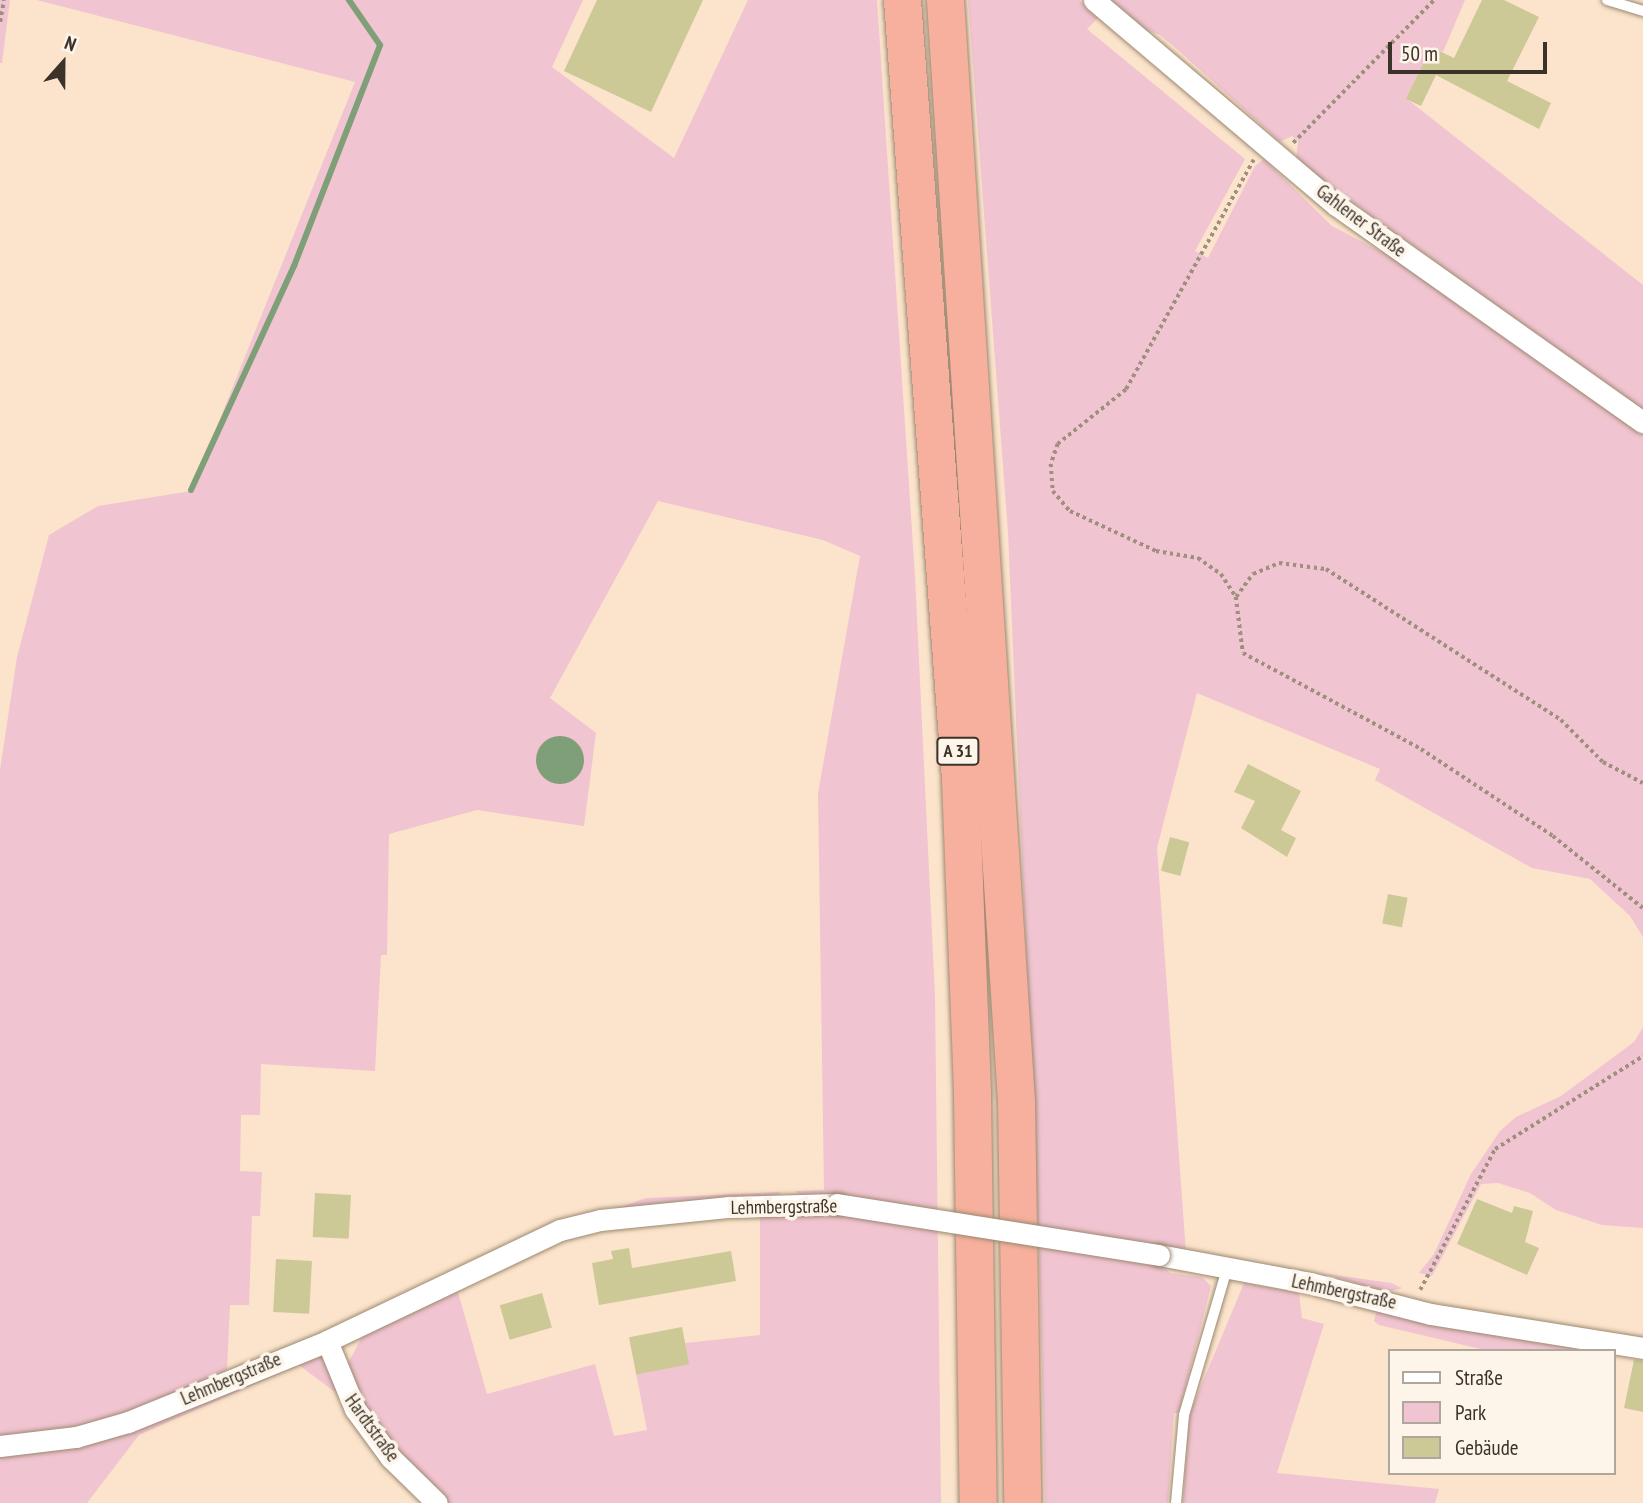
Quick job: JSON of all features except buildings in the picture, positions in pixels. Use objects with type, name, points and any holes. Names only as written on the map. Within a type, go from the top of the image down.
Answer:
[{"type":"highway","name":"A 31","points":[[902,0],[960,779],[972,1094],[978,1503]]},
{"type":"highway","name":"A 31","points":[[945,0],[1016,1088],[1022,1503]]},
{"type":"street","name":"Gahlener Straße","points":[[1094,0],[1368,229],[1643,422]]},
{"type":"street","name":"Lehmbergstraße","points":[[0,1446],[102,1431],[327,1340],[560,1230],[600,1220],[729,1207],[837,1204],[1159,1255],[1310,1283],[1431,1314],[1643,1348]]},
{"type":"street","name":"Hardtstraße","points":[[327,1340],[355,1409],[391,1458],[437,1503]]},
{"type":"lane","points":[[1607,0],[1643,11]]},
{"type":"lane","points":[[1176,1503],[1184,1415],[1227,1269]]},
{"type":"path","points":[[0,22],[4,0]]},
{"type":"path","points":[[1434,0],[1271,150],[1126,390],[1058,444],[1050,480],[1060,501],[1070,511],[1156,551],[1198,558],[1221,574],[1236,597],[1243,653],[1421,749],[1553,836],[1643,908]]},
{"type":"path","points":[[1236,597],[1253,574],[1279,563],[1326,569],[1561,720],[1603,762],[1643,783]]},
{"type":"path","points":[[1419,1292],[1496,1149],[1643,1056]]},
{"type":"green space","points":[[0,0],[10,0],[2,63],[0,63]]},
{"type":"green space","points":[[37,0],[583,0],[552,67],[674,158],[748,0],[877,0],[915,576],[935,996],[941,1503],[443,1503],[383,1438],[352,1392],[347,1365],[364,1333],[456,1285],[487,1394],[595,1364],[614,1436],[647,1430],[636,1373],[689,1364],[685,1343],[760,1335],[760,1213],[802,1196],[795,1191],[824,1190],[818,793],[860,556],[823,540],[658,501],[550,698],[596,733],[584,826],[477,810],[389,834],[387,955],[381,955],[375,1071],[261,1064],[260,1115],[241,1115],[240,1171],[262,1172],[260,1216],[252,1216],[249,1305],[230,1305],[227,1370],[113,1421],[0,1437],[0,770],[17,657],[49,535],[98,506],[191,491],[355,82]]},
{"type":"green space","points":[[968,0],[1079,0],[1099,17],[1087,29],[1245,159],[1195,251],[1208,258],[1255,166],[1264,159],[1332,226],[1395,259],[1643,432],[1643,937],[1630,916],[1590,879],[1532,868],[1375,780],[1380,769],[1197,693],[1157,848],[1186,1254],[1303,1270],[1297,1274],[1038,1229],[1008,533]]},
{"type":"green space","points":[[1108,0],[1465,0],[1443,52],[1431,47],[1407,99],[1643,285],[1643,410],[1296,160],[1298,141],[1292,136],[1280,142],[1160,35],[1141,28]]},
{"type":"green space","points":[[1643,1027],[1643,1228],[1602,1225],[1556,1210],[1530,1193],[1498,1183],[1481,1184],[1432,1276],[1419,1273],[1434,1254],[1471,1174],[1500,1131],[1516,1117],[1561,1096],[1634,1042]]},
{"type":"green space","points":[[781,1192],[777,1196],[615,1209],[646,1198]]},
{"type":"green space","points":[[1039,1244],[1160,1264],[1170,1273],[1202,1277],[1211,1286],[1179,1413],[1174,1413],[1168,1503],[1045,1503]]},
{"type":"green space","points":[[1321,1273],[1391,1283],[1402,1288],[1388,1292]]},
{"type":"green space","points":[[1244,1283],[1299,1293],[1302,1318],[1324,1324],[1277,1473],[1439,1489],[1435,1503],[1183,1503],[1189,1415]]},
{"type":"green space","points":[[1377,1309],[1600,1349],[1481,1349],[1379,1325],[1374,1321]]},
{"type":"green space","points":[[324,1352],[344,1399],[299,1365],[139,1435],[87,1503],[0,1503],[0,1453]]},
{"type":"shaded area","points":[[560,736],[577,743],[584,760],[577,777],[560,784],[543,777],[536,760],[543,743]]},
{"type":"waterway","points":[[191,490],[294,266],[380,45],[349,0]]}]
